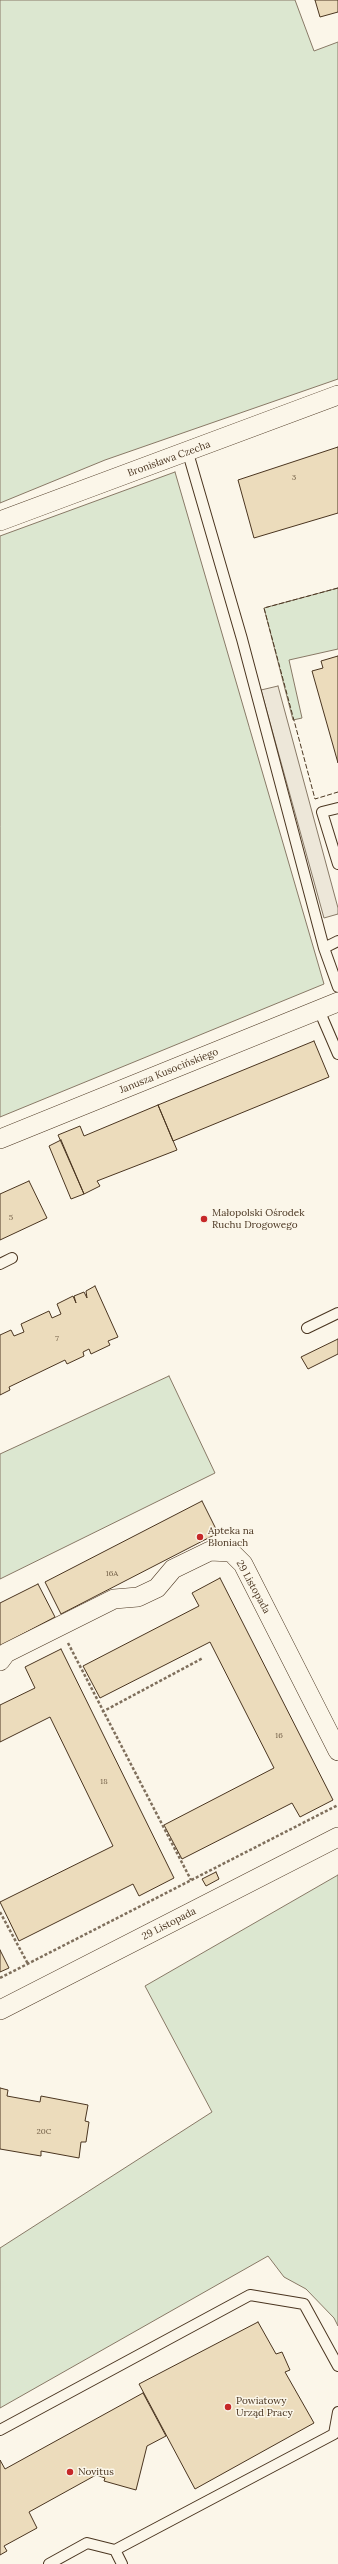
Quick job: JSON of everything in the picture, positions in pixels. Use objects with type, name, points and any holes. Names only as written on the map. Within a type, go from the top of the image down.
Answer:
[{"type":"street","name":"Bronisława Czecha","points":[[0,521],[338,395]]},
{"type":"street","name":"Janusza Kusocińskiego","points":[[0,1139],[338,1002]]},
{"type":"street","name":"29 Listopada","points":[[0,1660],[6,1653],[114,1599],[138,1597],[157,1588],[173,1569],[210,1550],[231,1552],[243,1564],[338,1751]]},
{"type":"street","name":"29 Listopada","points":[[0,2010],[338,1837]]},
{"type":"lane","points":[[188,452],[242,639],[324,948],[338,987]]},
{"type":"lane","points":[[338,808],[322,812],[338,864]]},
{"type":"lane","points":[[324,948],[338,941]]},
{"type":"lane","points":[[319,1010],[338,1054]]},
{"type":"lane","points":[[0,1264],[12,1258]]},
{"type":"lane","points":[[307,1328],[338,1313]]},
{"type":"lane","points":[[0,2430],[250,2295],[304,2304],[338,2366]]},
{"type":"lane","points":[[49,2564],[87,2543],[115,2550],[334,2434],[338,2412]]},
{"type":"lane","points":[[115,2550],[122,2564]]},
{"type":"path","points":[[60,1627],[102,1712],[191,1880]]},
{"type":"path","points":[[102,1712],[203,1658]]},
{"type":"path","points":[[0,1978],[338,1805]]},
{"type":"path","points":[[0,1912],[28,1964]]},
{"type":"green space","points":[[0,0],[295,0],[314,51],[338,42],[338,379],[105,460],[0,503]]},
{"type":"green space","points":[[175,472],[324,984],[0,1117],[0,536]]},
{"type":"green space","points":[[338,588],[338,649],[289,660],[302,718],[293,720],[264,608]]},
{"type":"green space","points":[[169,1376],[215,1473],[0,1579],[0,1454]]},
{"type":"green space","points":[[338,1875],[338,2326],[334,2318],[306,2289],[284,2277],[268,2256],[0,2408],[0,2248],[212,2112],[145,1986]]},
{"type":"shaded area","points":[[278,686],[338,908],[338,914],[324,918],[261,690]]},
{"type":"building","points":[[315,0],[338,0],[338,12],[320,17]]},
{"type":"building","points":[[338,447],[338,513],[254,538],[238,480]]},
{"type":"building","points":[[338,656],[338,763],[312,671],[323,668],[321,661]]},
{"type":"building","points":[[314,1041],[329,1077],[173,1141],[158,1105]]},
{"type":"building","points":[[158,1105],[177,1150],[97,1181],[100,1186],[84,1194],[58,1135],[80,1126],[84,1136]]},
{"type":"building","points":[[61,1140],[84,1194],[71,1199],[49,1146]]},
{"type":"building","points":[[29,1181],[47,1218],[0,1240],[0,1194]]},
{"type":"building","points":[[95,1286],[118,1337],[108,1341],[110,1345],[91,1354],[89,1349],[83,1352],[84,1356],[67,1364],[65,1360],[9,1387],[10,1390],[0,1395],[0,1335],[11,1330],[14,1336],[24,1332],[21,1324],[49,1311],[52,1318],[61,1314],[57,1304],[73,1296],[76,1303],[74,1296],[84,1292],[87,1298],[86,1291]]},
{"type":"building","points":[[338,1339],[338,1354],[308,1369],[301,1357]]},
{"type":"building","points":[[202,1501],[218,1533],[61,1614],[45,1582]]},
{"type":"building","points":[[220,1578],[333,1800],[300,1817],[292,1803],[182,1859],[164,1825],[274,1768],[210,1642],[100,1698],[83,1666],[199,1606],[192,1593]]},
{"type":"building","points":[[38,1584],[55,1617],[0,1646],[0,1603]]},
{"type":"building","points":[[61,1649],[174,1878],[139,1896],[133,1884],[19,1941],[0,1902],[113,1846],[50,1717],[0,1742],[0,1705],[35,1688],[25,1667]]},
{"type":"building","points":[[216,1872],[219,1879],[206,1886],[202,1879]]},
{"type":"building","points":[[0,1950],[9,1968],[0,1972]]},
{"type":"building","points":[[0,2088],[8,2090],[7,2096],[40,2102],[41,2096],[88,2105],[85,2121],[89,2122],[86,2142],[81,2142],[79,2158],[41,2151],[41,2156],[0,2149]]},
{"type":"building","name":"Powiatowy Urząd Pracy","points":[[258,2322],[276,2354],[282,2352],[290,2370],[285,2372],[314,2423],[195,2489],[139,2384]]},
{"type":"building","name":"Novitus","points":[[143,2393],[166,2436],[147,2446],[136,2490],[104,2481],[105,2478],[96,2475],[29,2512],[37,2528],[4,2546],[7,2551],[0,2555],[0,2460],[5,2469]]},
{"type":"fence","points":[[338,588],[264,608],[315,799],[338,792]]},
{"type":"place","name":"Małopolski Ośrodek Ruchu Drogowego","points":[[204,1219]]},
{"type":"place","name":"Apteka na Błoniach","points":[[200,1537]]},
{"type":"place","name":"Powiatowy Urząd Pracy","points":[[228,2407]]},
{"type":"place","name":"Novitus","points":[[70,2472]]}]
